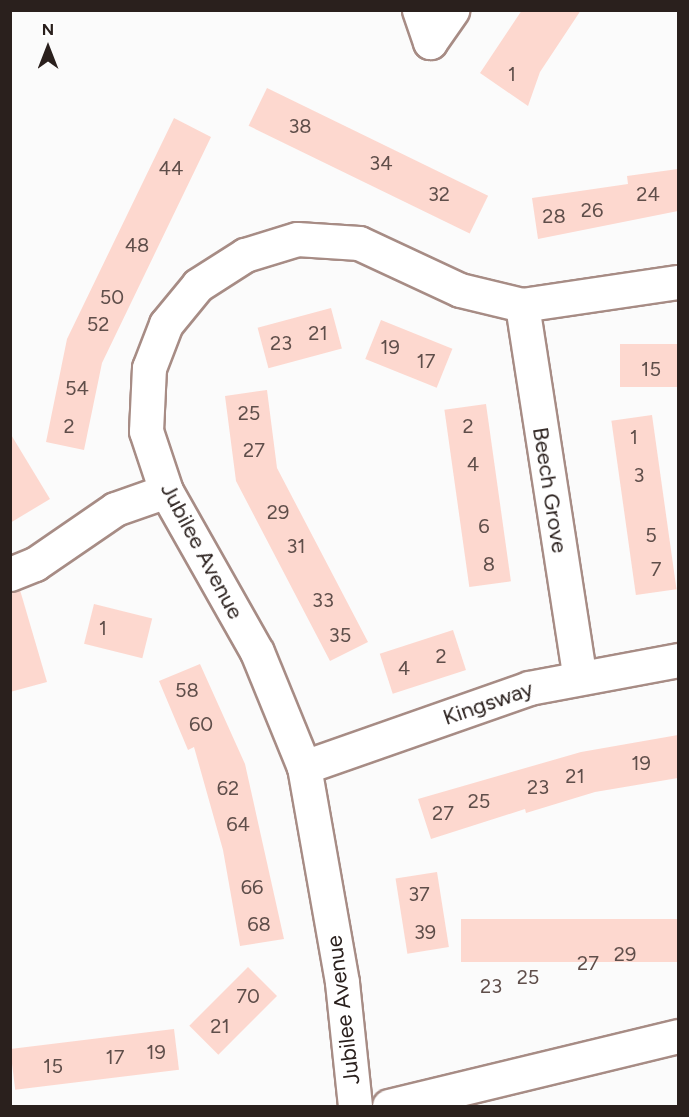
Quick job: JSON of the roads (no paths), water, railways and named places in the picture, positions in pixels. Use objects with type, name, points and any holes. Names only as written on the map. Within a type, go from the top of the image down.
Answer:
[{"type":"street","points":[[419,10],[430,42],[452,10]]},
{"type":"street","name":"Jubilee Avenue","points":[[355,1107],[342,982],[304,767],[257,652],[166,491],[146,431],[149,368],[166,324],[198,285],[245,255],[297,238],[359,243],[460,290],[522,305],[678,282]]},
{"type":"street","name":"Beech Grove","points":[[522,305],[579,675]]},
{"type":"street","points":[[10,574],[35,564],[115,509],[166,491]]},
{"type":"street","name":"Kingsway","points":[[304,767],[579,675],[678,660]]},
{"type":"street","points":[[389,1107],[678,1036]]}]
